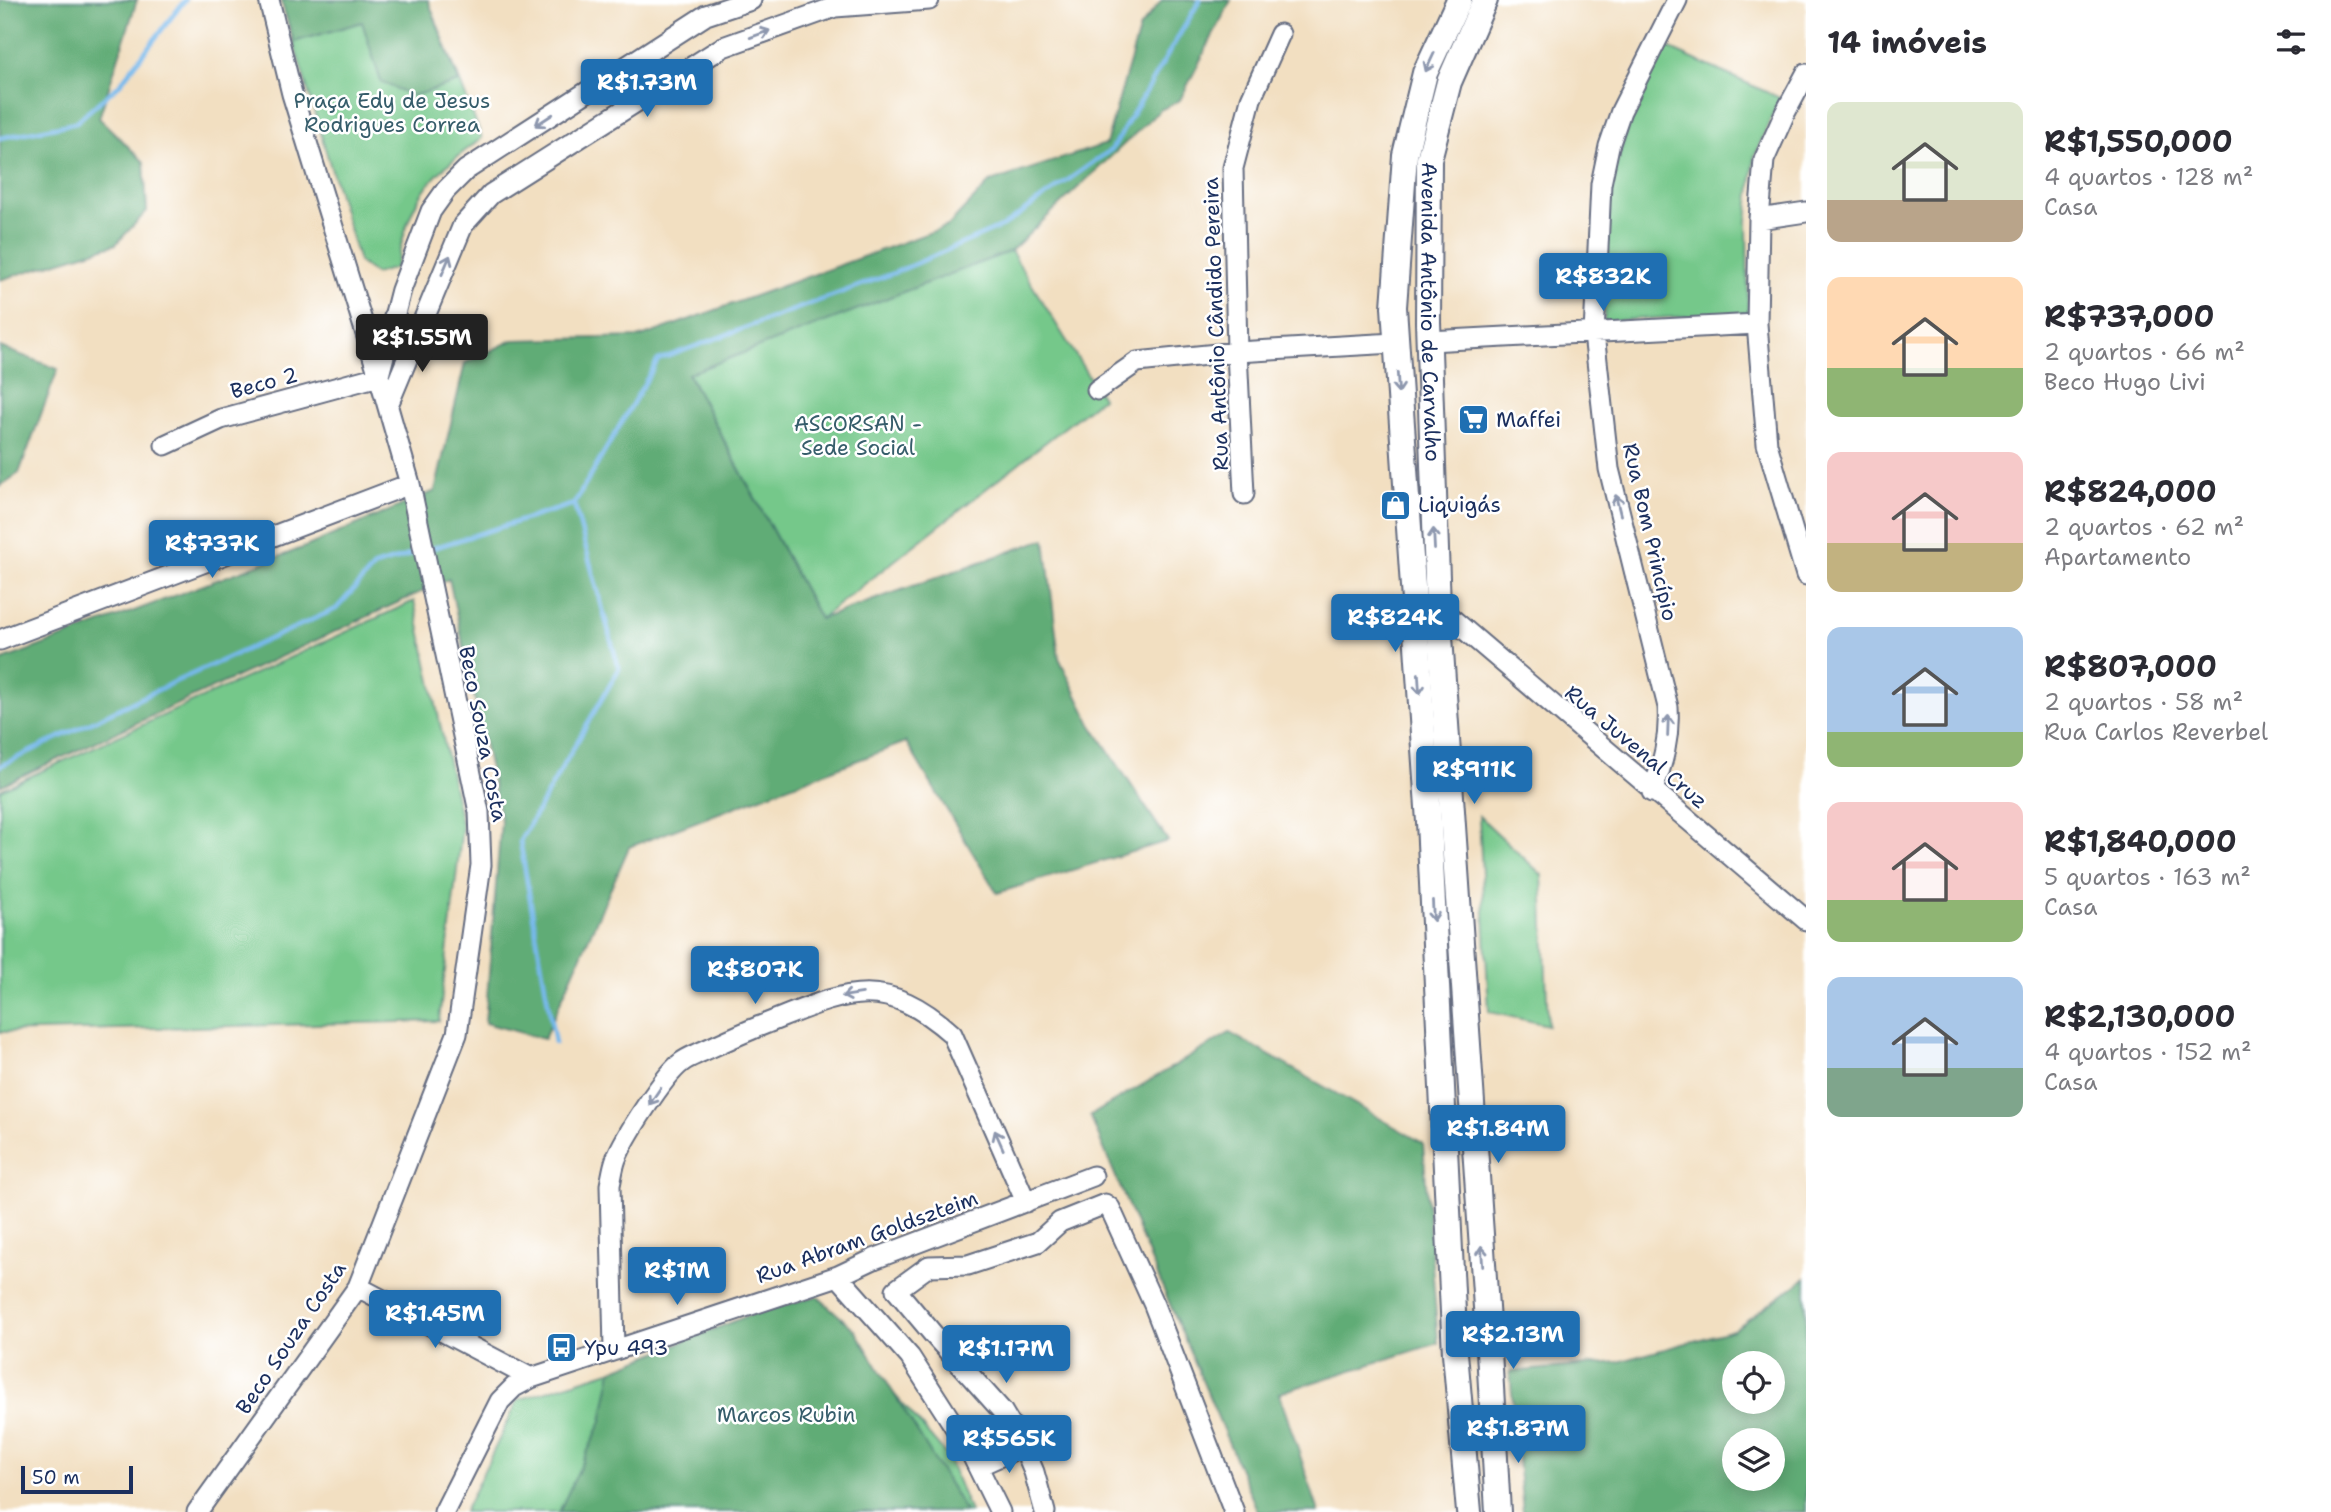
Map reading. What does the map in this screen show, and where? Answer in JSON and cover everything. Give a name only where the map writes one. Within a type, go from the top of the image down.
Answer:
[{"type":"main road","name":"Avenida Antônio de Carvalho","points":[[1459,0],[1425,72],[1405,155],[1394,309],[1429,822],[1453,1326],[1469,1512]]},
{"type":"main road","name":"Avenida Antônio de Carvalho","points":[[1485,0],[1449,82],[1429,159],[1429,380],[1438,607],[1498,1512]]},
{"type":"main road","points":[[1394,309],[1408,336],[1429,341]]},
{"type":"main road","points":[[1395,343],[1419,351],[1429,380]]},
{"type":"main road","points":[[1453,1326],[1487,1324]]},
{"type":"main road","points":[[1455,1353],[1489,1351]]},
{"type":"street","name":"Beco Souza Costa","points":[[197,1512],[358,1287],[457,1034],[481,865],[479,812],[410,484],[292,94],[269,0]]},
{"type":"street","points":[[379,376],[401,290],[431,211],[446,190],[466,170],[706,15],[751,0]]},
{"type":"street","points":[[388,405],[463,225],[491,194],[723,47],[834,4],[929,0]]},
{"type":"street","name":"Rua Bom Princípio","points":[[1652,792],[1663,761],[1669,730],[1668,707],[1609,469],[1594,334],[1601,184],[1609,146],[1621,111],[1677,0]]},
{"type":"street","name":"Rua Antônio Cândido Pereira","points":[[1244,494],[1237,352],[1233,168],[1251,99],[1280,34]]},
{"type":"street","points":[[1806,74],[1764,160],[1759,219],[1758,324],[1767,444],[1806,575]]},
{"type":"street","points":[[1759,219],[1806,212]]},
{"type":"street","points":[[1429,341],[1758,324]]},
{"type":"street","points":[[1097,390],[1136,362],[1237,352],[1395,343]]},
{"type":"street","name":"Beco 2","points":[[165,445],[221,419],[379,376]]},
{"type":"street","points":[[0,640],[410,484]]},
{"type":"street","name":"Rua Juvenal Cruz","points":[[1438,607],[1652,792],[1806,920]]},
{"type":"street","points":[[614,1349],[610,1185],[615,1160],[626,1138],[682,1061],[820,1002],[856,993],[881,994],[908,1002],[931,1015],[952,1034],[1026,1202]]},
{"type":"street","name":"Rua Abram Goldszteim","points":[[444,1512],[500,1401],[514,1387],[531,1378],[838,1276],[874,1259],[1093,1176]]},
{"type":"street","points":[[1045,1512],[1034,1472],[1013,1427],[896,1290],[929,1266],[968,1265],[1027,1246],[1041,1240],[1060,1222],[1102,1205],[1108,1205],[1154,1305],[1234,1512]]},
{"type":"street","points":[[838,1276],[910,1357],[969,1448],[1000,1512]]},
{"type":"street","points":[[358,1287],[531,1378]]},
{"type":"street","points":[[969,1448],[1013,1427]]},
{"type":"street","points":[[978,1466],[1023,1446]]},
{"type":"green space","points":[[0,0],[137,0],[99,118],[144,162],[147,211],[116,244],[0,280]]},
{"type":"green space","name":"Praça Edy de Jesus Rodrigues Correa","points":[[281,0],[428,0],[482,138],[441,171],[421,195],[408,221],[395,268],[375,274],[359,262]]},
{"type":"green space","points":[[281,0],[428,0],[459,82],[413,96],[381,82],[362,22],[294,42]]},
{"type":"green space","points":[[1162,0],[1231,0],[1180,100],[1160,110],[1011,251],[688,374],[820,619],[1045,539],[1059,658],[1091,724],[1168,841],[997,893],[906,742],[629,847],[544,1039],[485,1023],[501,821],[449,579],[0,786],[0,661],[305,547],[435,491],[465,363],[513,340],[641,337],[948,226],[990,182],[1106,144],[1140,27]]},
{"type":"green space","points":[[1664,46],[1780,98],[1754,158],[1747,221],[1748,313],[1604,321],[1610,187],[1635,101]]},
{"type":"green space","name":"ASCORSAN - Sede Social","points":[[1011,251],[1102,398],[820,619],[688,373]]},
{"type":"green space","points":[[0,347],[58,369],[19,473],[0,486]]},
{"type":"green space","points":[[414,601],[462,827],[439,1021],[0,1032],[0,790]]},
{"type":"green space","points":[[1479,816],[1542,875],[1548,1025],[1489,1012]]},
{"type":"green space","points":[[1230,1033],[1423,1143],[1438,1343],[1279,1393],[1319,1512],[1258,1512],[1090,1116]]},
{"type":"green space","points":[[1806,1278],[1806,1512],[1523,1512],[1510,1372],[1618,1362],[1733,1330]]},
{"type":"green space","name":"Marcos Rubin","points":[[817,1296],[855,1330],[966,1512],[559,1512],[602,1421],[612,1370],[747,1316]]},
{"type":"green space","name":"Marcos Rubin","points":[[818,1305],[948,1457],[970,1512],[464,1512],[518,1400]]},
{"type":"waterway","points":[[0,138],[75,123],[119,85],[185,0]]},
{"type":"waterway","points":[[430,549],[574,504],[658,360],[894,273],[1003,226],[1112,149],[1200,0]]},
{"type":"waterway","points":[[555,1043],[520,841],[619,669],[574,504]]},
{"type":"waterway","points":[[0,766],[170,684],[336,609],[375,566],[419,552]]},
{"type":"place","name":"Maffei","points":[[1473,420]]},
{"type":"place","name":"Liquigás","points":[[1395,505]]},
{"type":"place","name":"Ypu 493","points":[[561,1348]]}]
